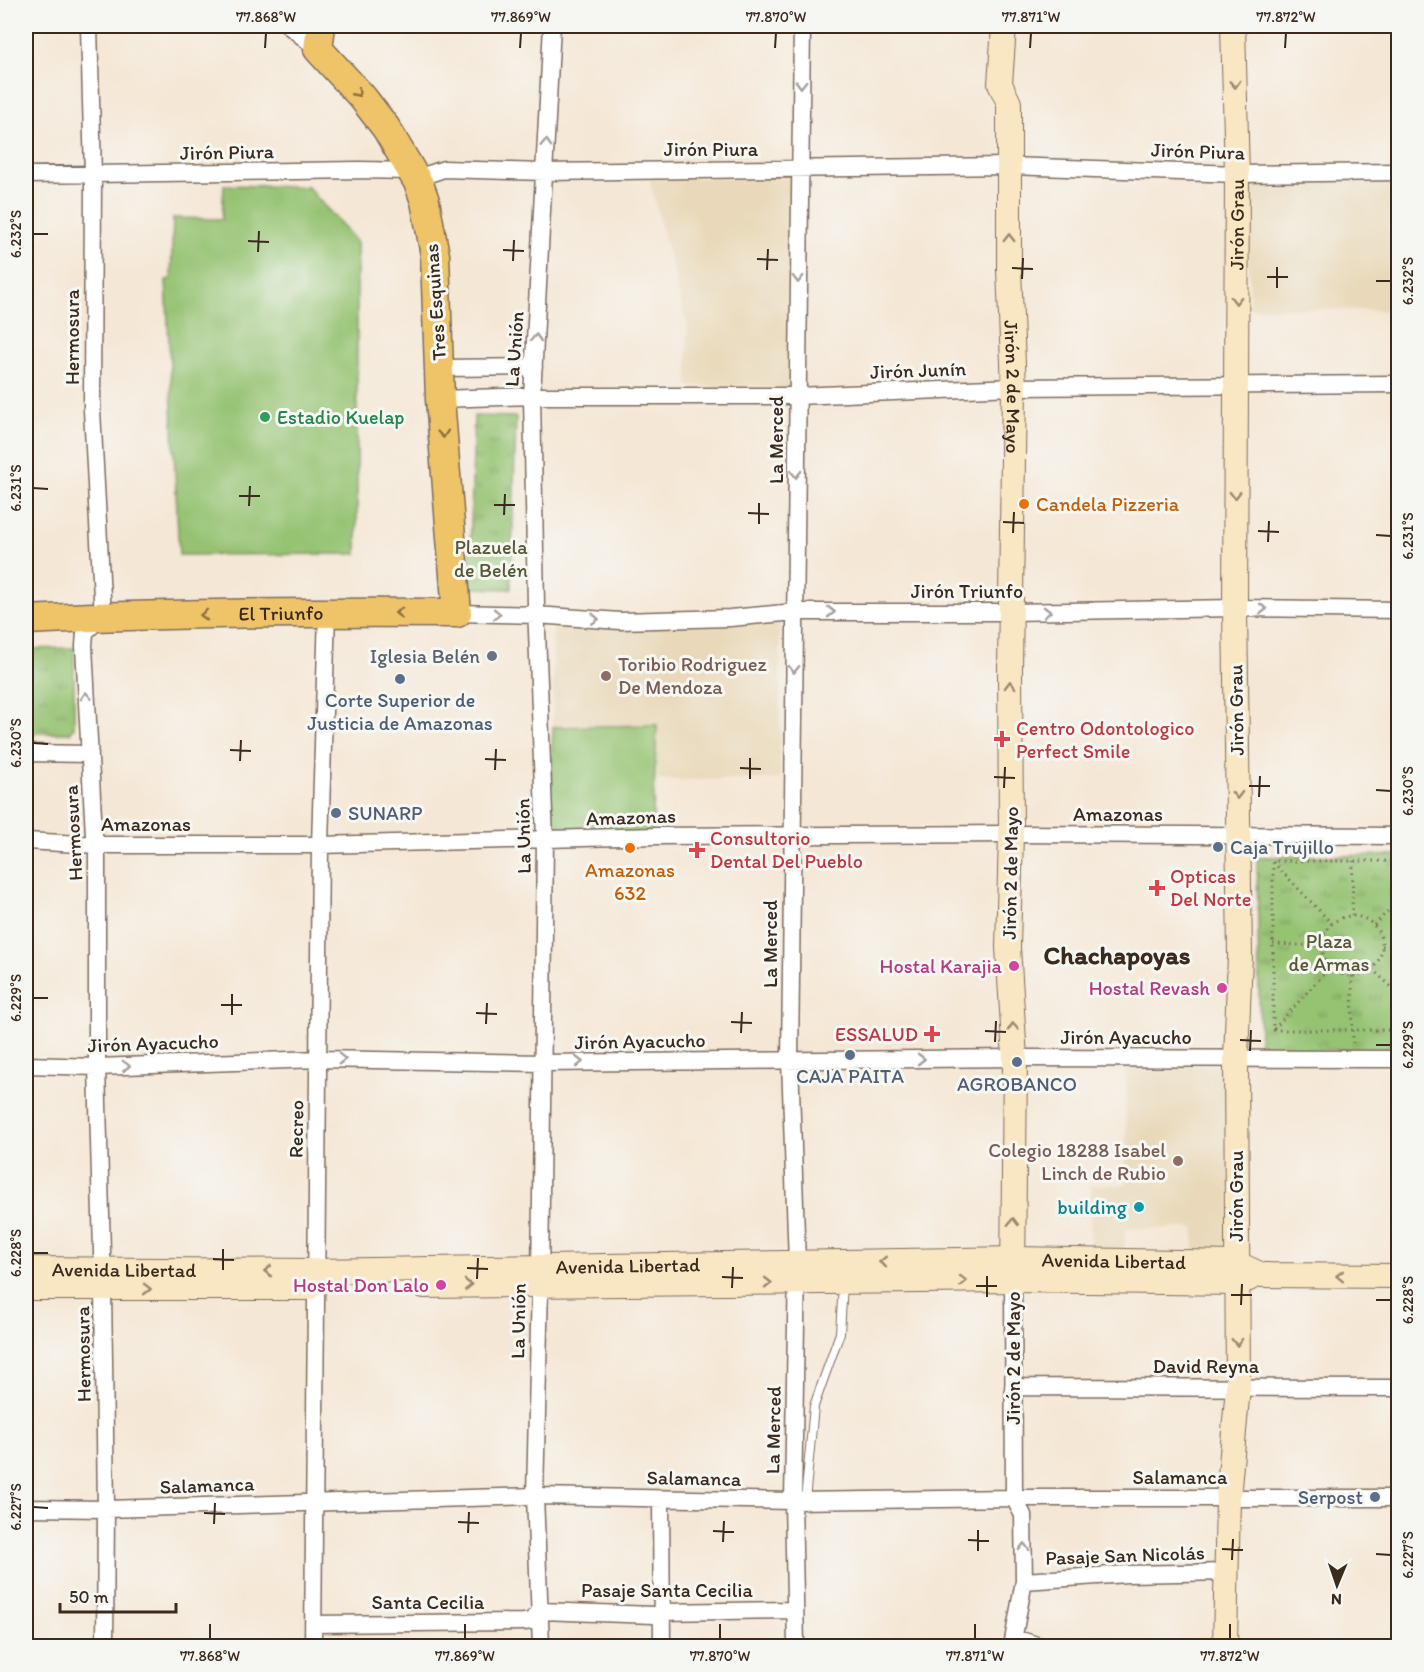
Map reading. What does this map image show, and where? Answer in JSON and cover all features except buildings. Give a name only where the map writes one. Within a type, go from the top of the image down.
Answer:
[{"type":"highway","name":"Tres Esquinas","points":[[320,37],[386,128],[419,184],[425,201],[435,255],[440,399],[458,613]]},
{"type":"highway","name":"El Triunfo","points":[[26,620],[103,616],[327,612],[458,613]]},
{"type":"main road","name":"Jirón 2 de Mayo","points":[[1004,26],[1000,84],[1009,103],[1009,270],[1014,387],[1008,947],[1015,1059],[1013,1269]]},
{"type":"main road","name":"Jirón Grau","points":[[1225,1647],[1228,1498],[1238,1387],[1236,1058],[1240,956],[1235,608],[1237,174],[1233,26]]},
{"type":"main road","name":"Avenida Libertad","points":[[26,1269],[103,1280]]},
{"type":"main road","name":"Avenida Libertad","points":[[797,1273],[844,1282],[1013,1269]]},
{"type":"main road","name":"Avenida Libertad","points":[[26,1288],[103,1280],[1013,1269],[1398,1276]]},
{"type":"street","name":"Hermosura","points":[[89,26],[93,175],[92,410],[103,616],[85,632],[84,646],[94,835],[97,845],[97,1067],[106,1509],[105,1647]]},
{"type":"street","points":[[289,26],[320,37]]},
{"type":"street","name":"La Unión","points":[[541,1647],[535,1496],[545,840],[536,615],[532,396],[552,26]]},
{"type":"street","name":"La Merced","points":[[796,1647],[799,1501],[797,1273],[790,1060],[802,26]]},
{"type":"street","name":"Jirón Piura","points":[[26,176],[359,170],[410,171],[426,175],[444,169],[545,172],[1010,166],[1237,174],[1398,172]]},
{"type":"street","points":[[440,368],[534,367]]},
{"type":"street","name":"Jirón Junín","points":[[440,399],[532,396],[797,396],[1014,387],[1398,384]]},
{"type":"street","name":"Jirón Triunfo","points":[[536,615],[620,621],[730,618],[795,612],[1011,612],[1235,608],[1398,610]]},
{"type":"street","name":"Recreo","points":[[313,1647],[320,845],[327,612]]},
{"type":"street","name":"El Triunfo","points":[[458,613],[536,615]]},
{"type":"street","points":[[26,753],[90,754]]},
{"type":"street","name":"Amazonas","points":[[26,841],[97,845],[320,845],[657,836],[1011,834],[1398,836]]},
{"type":"street","name":"Jirón Ayacucho","points":[[26,1065],[97,1067],[318,1059],[543,1063],[790,1060],[1398,1059]]},
{"type":"street","name":"Jirón 2 de Mayo","points":[[1013,1269],[1014,1498],[1023,1515],[1024,1581],[1013,1642]]},
{"type":"street","name":"David Reyna","points":[[1013,1387],[1398,1388]]},
{"type":"street","name":"Salamanca","points":[[26,1508],[106,1509],[535,1496],[799,1501],[1014,1498],[1398,1498]]},
{"type":"street","points":[[661,1499],[662,1647]]},
{"type":"street","name":"Pasaje San Nicolás","points":[[1024,1581],[1127,1574],[1228,1572]]},
{"type":"street","name":"Pasaje Santa Cecilia","points":[[540,1611],[654,1615],[662,1612],[795,1610]]},
{"type":"street","name":"Santa Cecilia","points":[[313,1624],[524,1622],[531,1621],[540,1611]]},
{"type":"street","points":[[1013,1642],[1040,1647]]},
{"type":"lane","points":[[799,1501],[814,1406],[840,1333],[844,1282]]},
{"type":"path","points":[[1273,861],[1398,861]]},
{"type":"path","points":[[1273,861],[1332,924]]},
{"type":"path","points":[[1273,861],[1273,1030]]},
{"type":"path","points":[[1352,916],[1353,861]]},
{"type":"path","points":[[1374,925],[1398,901]]},
{"type":"path","points":[[1352,916],[1363,918],[1374,925],[1382,946],[1379,961],[1372,969],[1352,976],[1343,975],[1330,967],[1323,955],[1322,946],[1323,937],[1332,924],[1343,917],[1352,916]]},
{"type":"path","points":[[1273,944],[1322,946]]},
{"type":"path","points":[[1382,946],[1398,946]]},
{"type":"path","points":[[1273,1030],[1330,967]]},
{"type":"path","points":[[1372,969],[1398,993]]},
{"type":"path","points":[[1352,976],[1353,1059]]},
{"type":"path","points":[[1273,1030],[1398,1030]]},
{"type":"shaded area","points":[[1268,175],[1273,183],[1273,191],[1284,191],[1283,183],[1290,178],[1398,179],[1398,311],[1250,308],[1246,182]]},
{"type":"shaded area","points":[[649,178],[793,178],[794,388],[688,386],[687,325]]},
{"type":"shaded area","points":[[780,623],[780,779],[657,780],[657,725],[553,727],[553,626]]},
{"type":"shaded area","name":"Colegio 18288 Isabel Linch de Rubio","points":[[1126,1064],[1230,1065],[1230,1255],[1194,1255],[1194,1228],[1125,1229],[1124,1257],[1090,1256],[1091,1185],[1126,1185]]},
{"type":"green space","name":"Estadio Kuelap","points":[[224,185],[308,187],[357,243],[357,554],[179,555],[166,280],[171,279],[173,218],[222,219]]},
{"type":"green space","name":"Plazuela de Belén","points":[[474,416],[516,417],[511,589],[469,588]]},
{"type":"green space","points":[[74,648],[74,727],[70,733],[26,733],[26,649]]},
{"type":"green space","points":[[657,725],[652,834],[548,833],[553,727]]},
{"type":"green space","name":"Plaza de Armas","points":[[1398,855],[1398,1049],[1260,1051],[1257,857]]},
{"type":"place","name":"Estadio Kuelap","points":[[265,417]]},
{"type":"place","name":"Candela Pizzeria","points":[[1024,504]]},
{"type":"place","name":"Iglesia Belén","points":[[492,656]]},
{"type":"place","name":"Toribio Rodriguez De Mendoza","points":[[606,676]]},
{"type":"place","name":"Corte Superior de Justicia de Amazonas","points":[[400,679]]},
{"type":"place","name":"Centro Odontologico Perfect Smile","points":[[1002,739]]},
{"type":"place","name":"SUNARP","points":[[336,813]]},
{"type":"place","name":"Caja Trujillo","points":[[1218,847]]},
{"type":"place","name":"Amazonas 632","points":[[630,848]]},
{"type":"place","name":"Consultorio Dental Del Pueblo","points":[[697,850]]},
{"type":"place","name":"Opticas Del Norte","points":[[1157,888]]},
{"type":"place","name":"Hostal Karajia","points":[[1014,966]]},
{"type":"place","name":"Hostal Revash","points":[[1222,988]]},
{"type":"place","name":"ESSALUD","points":[[932,1034]]},
{"type":"place","name":"CAJA PAITA","points":[[850,1055]]},
{"type":"place","name":"AGROBANCO","points":[[1017,1062]]},
{"type":"place","name":"Colegio 18288 Isabel Linch de Rubio","points":[[1178,1161]]},
{"type":"place","name":"building","points":[[1139,1207]]},
{"type":"place","name":"Hostal Don Lalo","points":[[441,1285]]},
{"type":"place","name":"Serpost","points":[[1375,1497]]},
{"type":"district","name":"Chachapoyas","points":[[1117,955]]}]
